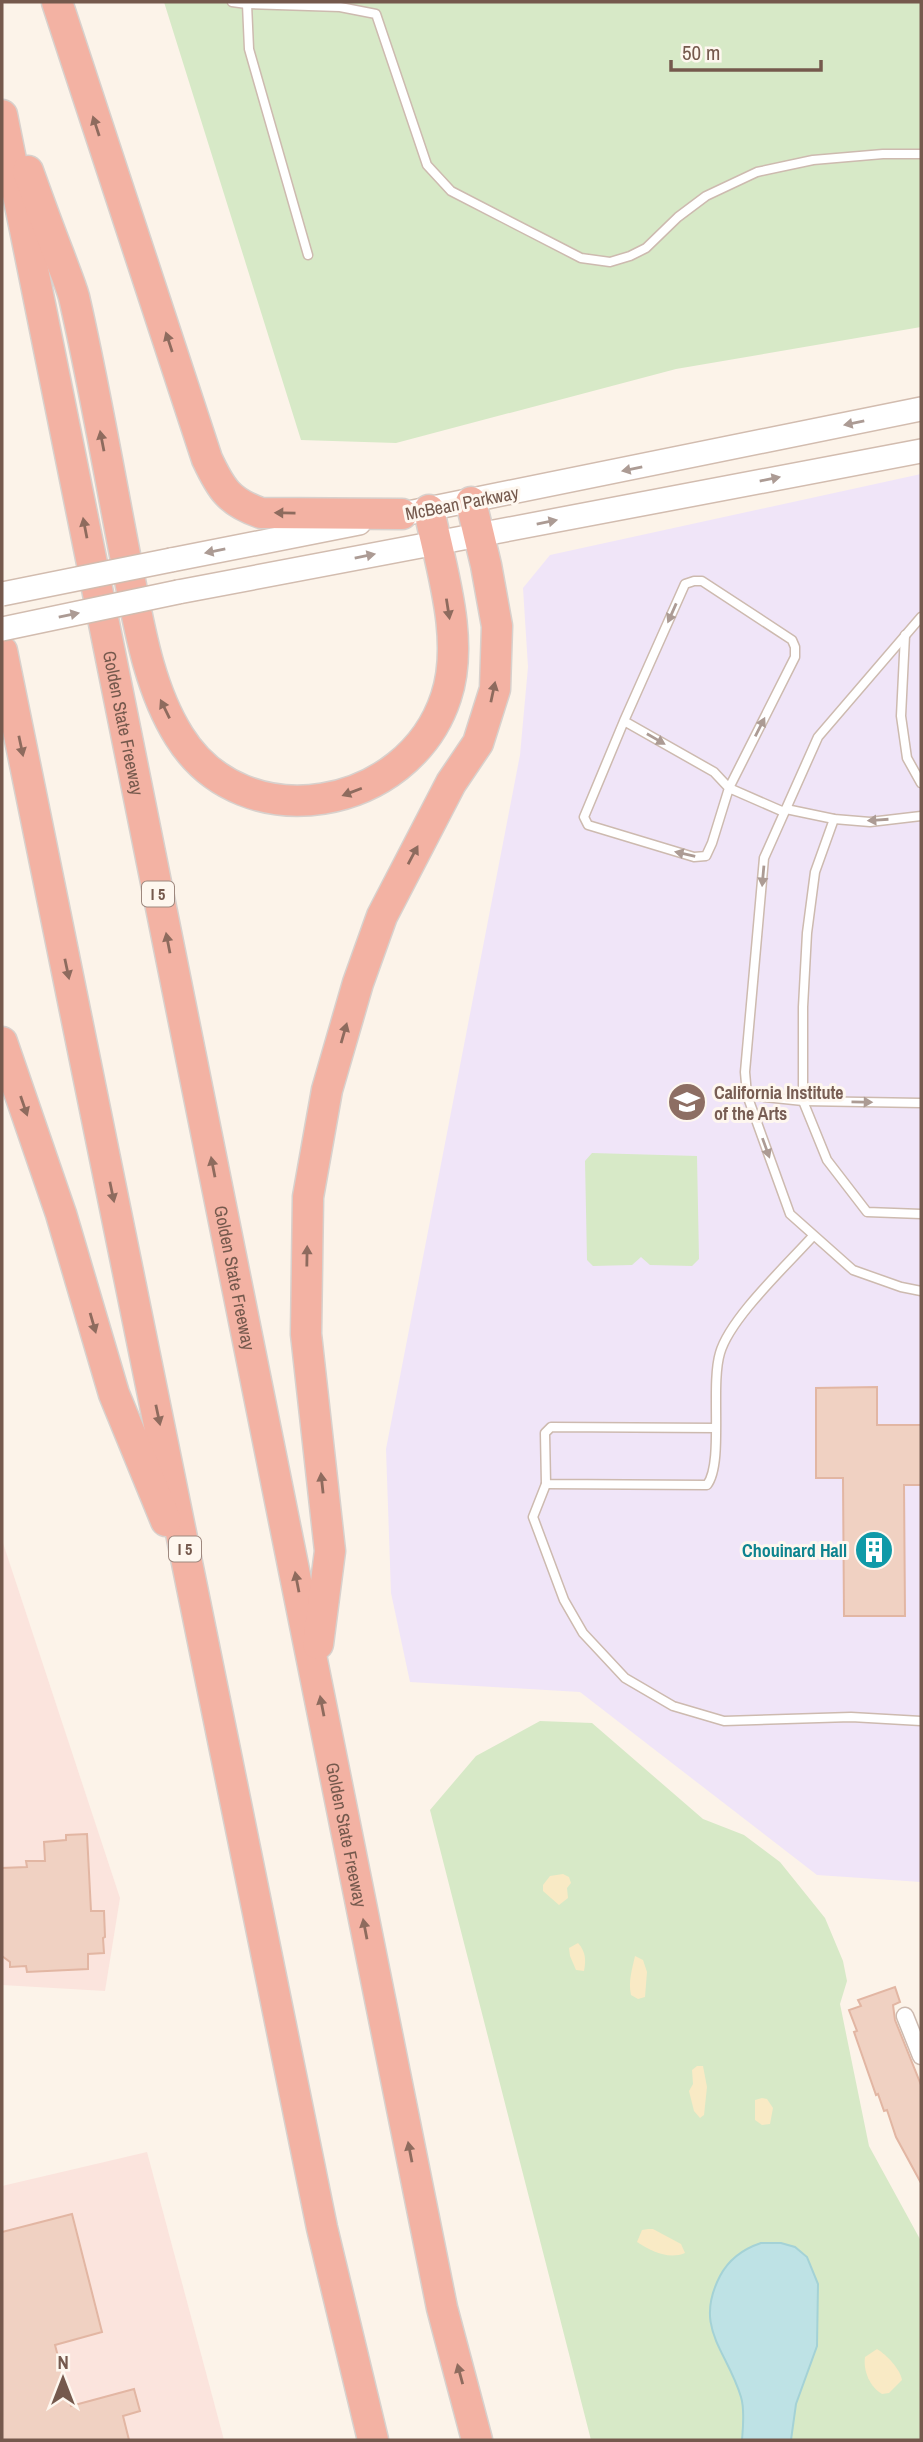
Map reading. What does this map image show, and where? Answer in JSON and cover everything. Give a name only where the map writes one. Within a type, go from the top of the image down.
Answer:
[{"type":"highway","points":[[2,99],[73,294],[141,632],[160,700],[179,737],[203,766],[233,786],[271,800],[310,802],[348,794],[382,779],[413,752],[434,725],[446,698],[453,670],[453,639],[436,542],[416,512],[261,513],[241,506],[218,482],[207,459],[57,2]]},
{"type":"highway","name":"Golden State Freeway","points":[[2,115],[442,2308],[477,2440]]},
{"type":"highway","points":[[315,1673],[330,1550],[306,1334],[308,1197],[327,1090],[358,983],[382,916],[451,783],[478,743],[495,689],[497,626],[480,534],[471,502]]},
{"type":"highway","name":"I 5","points":[[2,654],[321,2228],[373,2440]]},
{"type":"highway","points":[[2,1042],[61,1214],[114,1394],[192,1585]]},
{"type":"main road","name":"McBean Parkway","points":[[2,594],[471,502],[921,409]]},
{"type":"main road","name":"McBean Parkway","points":[[2,629],[436,542],[921,451]]},
{"type":"street","points":[[905,2016],[921,2056]]},
{"type":"lane","points":[[232,2],[340,7],[376,14],[427,165],[451,191],[581,258],[610,262],[631,256],[646,248],[678,217],[706,196],[757,172],[813,160],[883,154],[921,154]]},
{"type":"lane","points":[[247,4],[249,49],[308,255]]},
{"type":"lane","points":[[694,581],[702,582],[792,640],[795,646],[795,657],[729,788],[706,856],[694,857],[589,825],[584,817],[685,584],[694,581]]},
{"type":"lane","points":[[921,617],[818,737],[765,858],[745,1072],[747,1095],[790,1214],[853,1270],[921,1291]]},
{"type":"lane","points":[[905,635],[901,716],[907,758],[921,783]]},
{"type":"lane","points":[[624,721],[714,772],[729,788],[785,810],[870,822],[921,816]]},
{"type":"lane","points":[[834,819],[815,872],[807,933],[806,992],[803,1007],[803,1101],[827,1160],[867,1212],[921,1214]]},
{"type":"lane","points":[[747,1095],[803,1101],[921,1103]]},
{"type":"lane","points":[[546,1485],[707,1485],[713,1478],[715,1378],[720,1351],[735,1323],[813,1236]]},
{"type":"lane","points":[[716,1428],[551,1427],[545,1433],[546,1485],[533,1517],[564,1601],[583,1633],[625,1678],[673,1706],[724,1721],[851,1717],[921,1721]]},
{"type":"shaded area","name":"California Institute of the Arts","points":[[921,474],[921,1882],[817,1875],[580,1692],[410,1682],[391,1593],[386,1449],[520,755],[528,667],[523,588],[550,555]]},
{"type":"shaded area","points":[[2,1540],[120,1898],[105,1991],[2,1985]]},
{"type":"shaded area","points":[[147,2152],[224,2440],[2,2440],[2,2186]]},
{"type":"green space","points":[[164,2],[921,2],[921,327],[676,369],[396,443],[301,440]]},
{"type":"green space","points":[[592,1153],[697,1156],[699,1259],[692,1266],[650,1265],[641,1257],[632,1265],[593,1266],[587,1260],[585,1161]]},
{"type":"green space","points":[[540,1721],[592,1723],[703,1819],[744,1835],[780,1862],[825,1918],[843,1961],[847,1981],[840,2004],[869,2146],[921,2241],[921,2440],[591,2440],[430,1810],[476,1756]]},
{"type":"sand","points":[[563,1874],[569,1877],[571,1883],[567,1888],[568,1898],[559,1905],[543,1891],[543,1885],[550,1876]]},
{"type":"sand","points":[[578,1943],[585,1956],[584,1971],[576,1970],[570,1956],[569,1948]]},
{"type":"sand","points":[[635,1956],[643,1960],[647,1972],[645,1997],[638,1999],[631,1995],[630,1990]]},
{"type":"sand","points":[[703,2066],[707,2087],[704,2115],[700,2118],[694,2111],[689,2091],[693,2084],[692,2070]]},
{"type":"sand","points":[[767,2099],[773,2108],[770,2124],[762,2125],[755,2120],[755,2100]]},
{"type":"sand","points":[[653,2229],[681,2244],[685,2253],[666,2255],[637,2242],[642,2230]]},
{"type":"sand","points":[[877,2349],[899,2371],[902,2380],[889,2393],[882,2394],[878,2391],[866,2373],[865,2357]]},
{"type":"water","points":[[761,2243],[781,2243],[795,2247],[807,2257],[818,2284],[817,2346],[796,2404],[791,2440],[742,2440],[741,2397],[711,2325],[710,2310],[720,2276],[737,2255]]},
{"type":"building","name":"Chouinard Hall","points":[[877,1387],[877,1425],[921,1425],[921,1485],[904,1485],[905,1616],[844,1616],[843,1478],[816,1478],[816,1388]]},
{"type":"building","points":[[87,1834],[91,1911],[104,1911],[104,1953],[88,1954],[88,1969],[27,1972],[26,1966],[10,1967],[10,1962],[2,1956],[2,1868],[27,1867],[26,1861],[45,1861],[44,1842],[66,1840],[66,1835]]},
{"type":"building","points":[[895,1987],[900,2002],[893,2005],[895,2020],[921,2085],[921,2183],[896,2137],[887,2110],[884,2111],[878,2094],[876,2095],[849,2010],[861,2006],[858,2000]]},
{"type":"building","points":[[72,2214],[102,2332],[55,2345],[71,2406],[134,2389],[140,2411],[123,2416],[129,2440],[2,2440],[2,2232]]},
{"type":"place","name":"California Institute of the Arts","points":[[687,1102]]},
{"type":"place","name":"Chouinard Hall","points":[[874,1550]]}]
